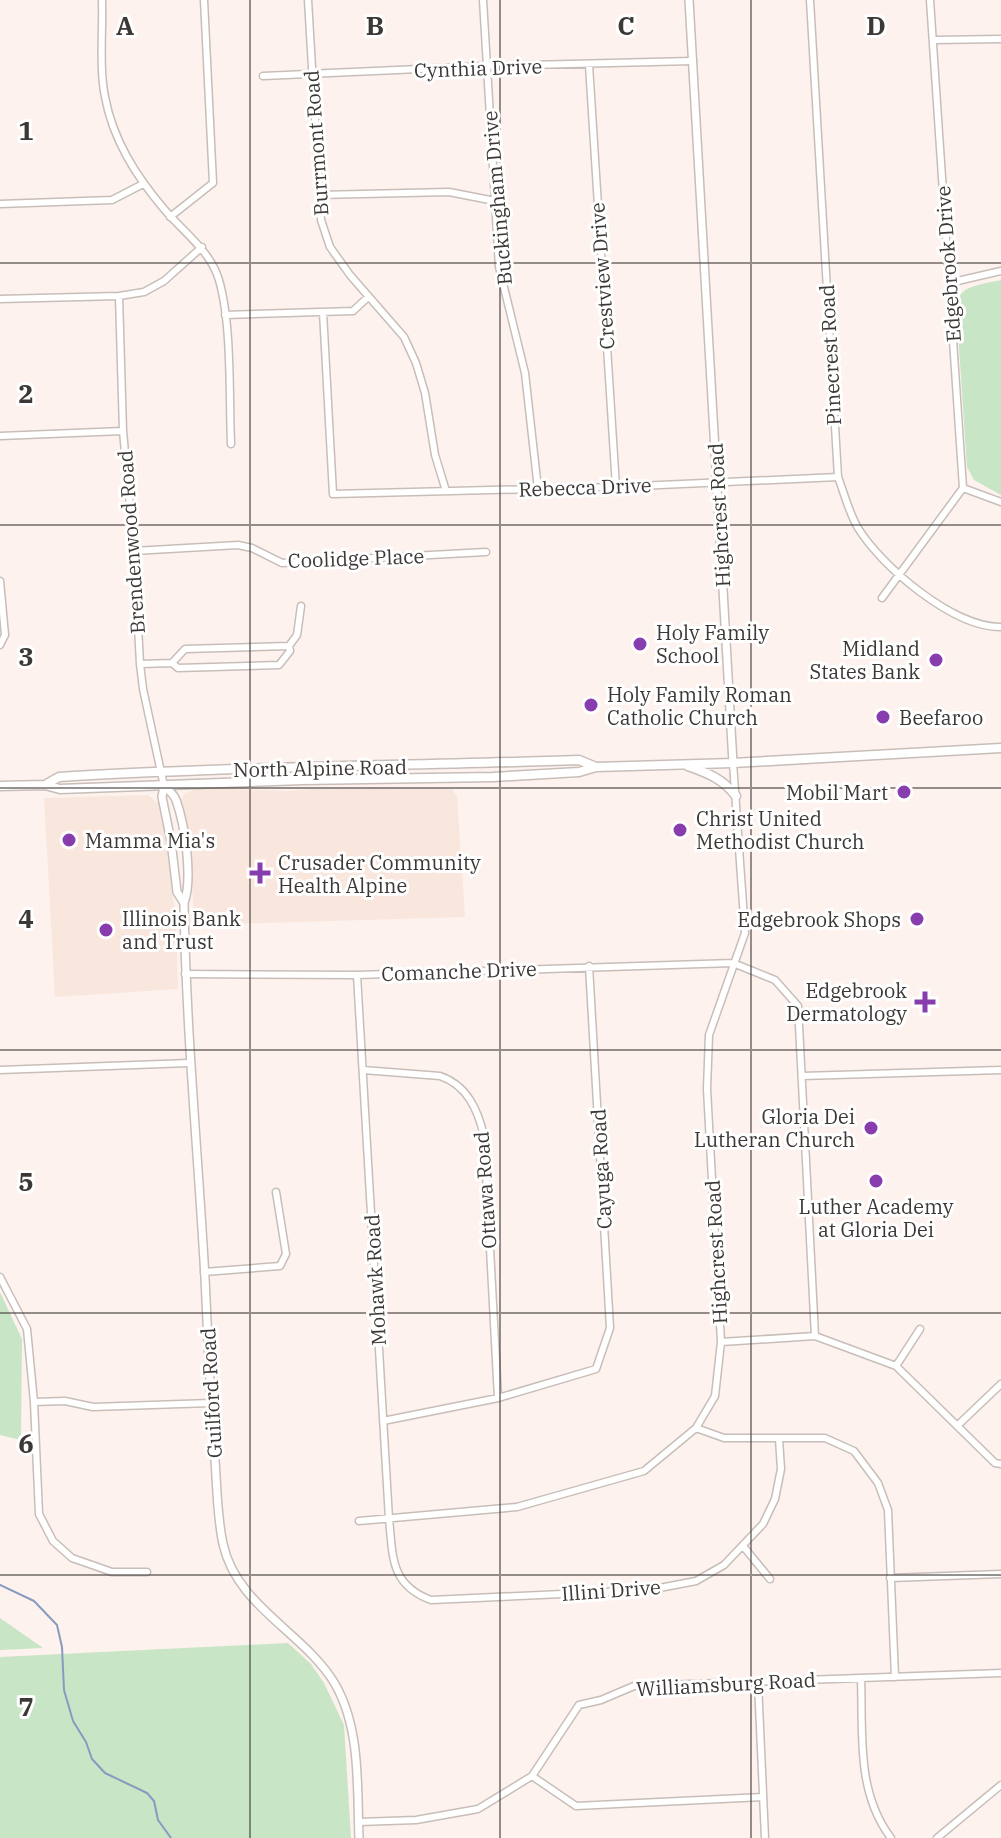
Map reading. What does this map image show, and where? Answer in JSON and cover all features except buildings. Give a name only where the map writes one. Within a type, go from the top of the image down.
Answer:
[{"type":"main road","name":"North Alpine Road","points":[[0,786],[45,785],[60,789],[493,777],[579,772],[596,767],[733,763],[1001,748]]},
{"type":"main road","name":"North Alpine Road","points":[[45,785],[59,777],[160,772],[579,760],[596,767]]},
{"type":"main road","points":[[684,764],[712,774],[727,784],[736,796]]},
{"type":"street","points":[[102,0],[104,95],[117,139],[143,184],[170,217],[202,247],[219,278],[225,315],[231,444]]},
{"type":"street","points":[[170,217],[213,183],[204,0]]},
{"type":"street","name":"Burrmont Road","points":[[308,0],[321,220],[330,247],[368,297],[404,337],[416,363],[425,393],[435,455],[446,491]]},
{"type":"street","name":"Buckingham Drive","points":[[483,0],[499,267],[525,373],[538,489]]},
{"type":"street","name":"Highcrest Road","points":[[359,1521],[517,1507],[644,1471],[696,1428],[715,1396],[721,1342],[707,1089],[709,1035],[745,933],[689,0]]},
{"type":"street","name":"Pinecrest Road","points":[[810,0],[838,477],[858,528],[899,576],[940,606],[989,628],[1001,627]]},
{"type":"street","name":"Edgebrook Drive","points":[[930,0],[963,488]]},
{"type":"street","points":[[934,40],[1001,39]]},
{"type":"street","name":"Cynthia Drive","points":[[263,76],[693,61]]},
{"type":"street","name":"Crestview Drive","points":[[589,65],[616,487]]},
{"type":"street","points":[[0,204],[112,200],[143,184]]},
{"type":"street","points":[[319,195],[449,192],[495,201]]},
{"type":"street","points":[[0,299],[119,296],[144,292],[164,281],[202,247]]},
{"type":"street","points":[[949,283],[1001,271]]},
{"type":"street","name":"Brendenwood Road","points":[[119,296],[123,431],[140,664],[164,786]]},
{"type":"street","points":[[225,315],[353,311],[368,297]]},
{"type":"street","name":"Rebecca Drive","points":[[323,312],[333,494],[616,487],[838,477]]},
{"type":"street","points":[[0,436],[123,431]]},
{"type":"street","points":[[882,598],[963,488],[1001,502]]},
{"type":"street","name":"Coolidge Place","points":[[134,551],[238,545],[252,548],[282,563],[486,552]]},
{"type":"street","points":[[0,581],[5,635],[0,645]]},
{"type":"street","points":[[140,664],[172,663],[178,668],[279,665],[297,635],[301,606]]},
{"type":"street","points":[[172,663],[185,649],[289,646]]},
{"type":"street","name":"Guilford Road","points":[[164,786],[162,797],[177,892],[184,903]]},
{"type":"street","name":"Guilford Road","points":[[164,786],[175,796],[189,891],[184,903],[189,1063],[219,1520],[231,1566],[246,1592],[324,1669],[345,1706],[354,1743],[359,1838]]},
{"type":"street","points":[[733,963],[775,980],[798,1006],[815,1336]]},
{"type":"street","name":"Comanche Drive","points":[[185,974],[357,975],[733,963]]},
{"type":"street","name":"Cayuga Road","points":[[498,1398],[596,1369],[610,1328],[589,966]]},
{"type":"street","name":"Mohawk Road","points":[[357,975],[389,1519],[395,1570],[402,1581]]},
{"type":"street","points":[[0,1070],[189,1063]]},
{"type":"street","name":"Ottawa Road","points":[[363,1070],[450,1079],[464,1091],[479,1118],[484,1136],[498,1398]]},
{"type":"street","points":[[802,1076],[1001,1070]]},
{"type":"street","points":[[204,1272],[280,1266],[286,1254],[276,1192]]},
{"type":"street","points":[[0,1277],[27,1329],[39,1514],[53,1541],[72,1558],[112,1572],[147,1572]]},
{"type":"street","points":[[896,1366],[920,1329]]},
{"type":"street","points":[[721,1342],[815,1336],[896,1366],[995,1463],[1001,1464]]},
{"type":"street","points":[[958,1425],[1001,1384]]},
{"type":"street","points":[[383,1421],[498,1398]]},
{"type":"street","points":[[34,1402],[65,1401],[93,1407],[211,1403]]},
{"type":"street","points":[[696,1428],[724,1438],[825,1438],[854,1451],[878,1483],[888,1510],[895,1677]]},
{"type":"street","name":"Illini Drive","points":[[402,1581],[431,1600],[649,1590],[696,1581],[724,1565],[763,1524],[775,1499],[781,1469],[779,1439]]},
{"type":"street","points":[[743,1546],[770,1579]]},
{"type":"street","points":[[890,1578],[1001,1574]]},
{"type":"street","name":"Williamsburg Road","points":[[359,1822],[416,1820],[478,1809],[532,1776],[579,1705],[601,1700],[634,1686],[1001,1673]]},
{"type":"street","points":[[861,1678],[867,1792],[874,1813],[891,1838]]},
{"type":"street","points":[[758,1683],[765,1838]]},
{"type":"street","points":[[532,1776],[576,1806],[763,1797]]},
{"type":"street","points":[[937,1838],[1001,1785]]},
{"type":"shaded area","points":[[200,788],[292,791],[452,789],[457,796],[465,917],[194,925],[191,859],[181,800],[185,793]]},
{"type":"shaded area","points":[[148,795],[160,805],[169,840],[178,989],[55,997],[44,798]]},
{"type":"green space","points":[[1001,280],[1001,495],[974,480],[967,467],[956,303],[962,292]]},
{"type":"green space","points":[[0,1292],[22,1339],[21,1440],[0,1435]]},
{"type":"green space","points":[[0,1618],[43,1648],[0,1650]]},
{"type":"green space","points":[[288,1643],[311,1664],[324,1683],[344,1725],[351,1838],[0,1838],[0,1657]]},
{"type":"waterway","points":[[0,1585],[34,1601],[57,1625],[62,1647],[64,1690],[73,1721],[92,1759],[105,1773],[147,1793],[154,1801],[158,1820],[171,1838]]},
{"type":"place","name":"Holy Family School","points":[[640,644]]},
{"type":"place","name":"Midland States Bank","points":[[936,660]]},
{"type":"place","name":"Holy Family Roman Catholic Church","points":[[591,705]]},
{"type":"place","name":"Beefaroo","points":[[883,717]]},
{"type":"place","name":"Mobil Mart","points":[[904,792]]},
{"type":"place","name":"Christ United Methodist Church","points":[[680,830]]},
{"type":"place","name":"Mamma Mia's","points":[[69,840]]},
{"type":"place","name":"Crusader Community Health Alpine","points":[[260,873]]},
{"type":"place","name":"Edgebrook Shops","points":[[917,919]]},
{"type":"place","name":"Illinois Bank and Trust","points":[[106,930]]},
{"type":"place","name":"Edgebrook Dermatology","points":[[925,1002]]},
{"type":"place","name":"Gloria Dei Lutheran Church","points":[[871,1128]]},
{"type":"place","name":"Luther Academy at Gloria Dei","points":[[876,1181]]}]
